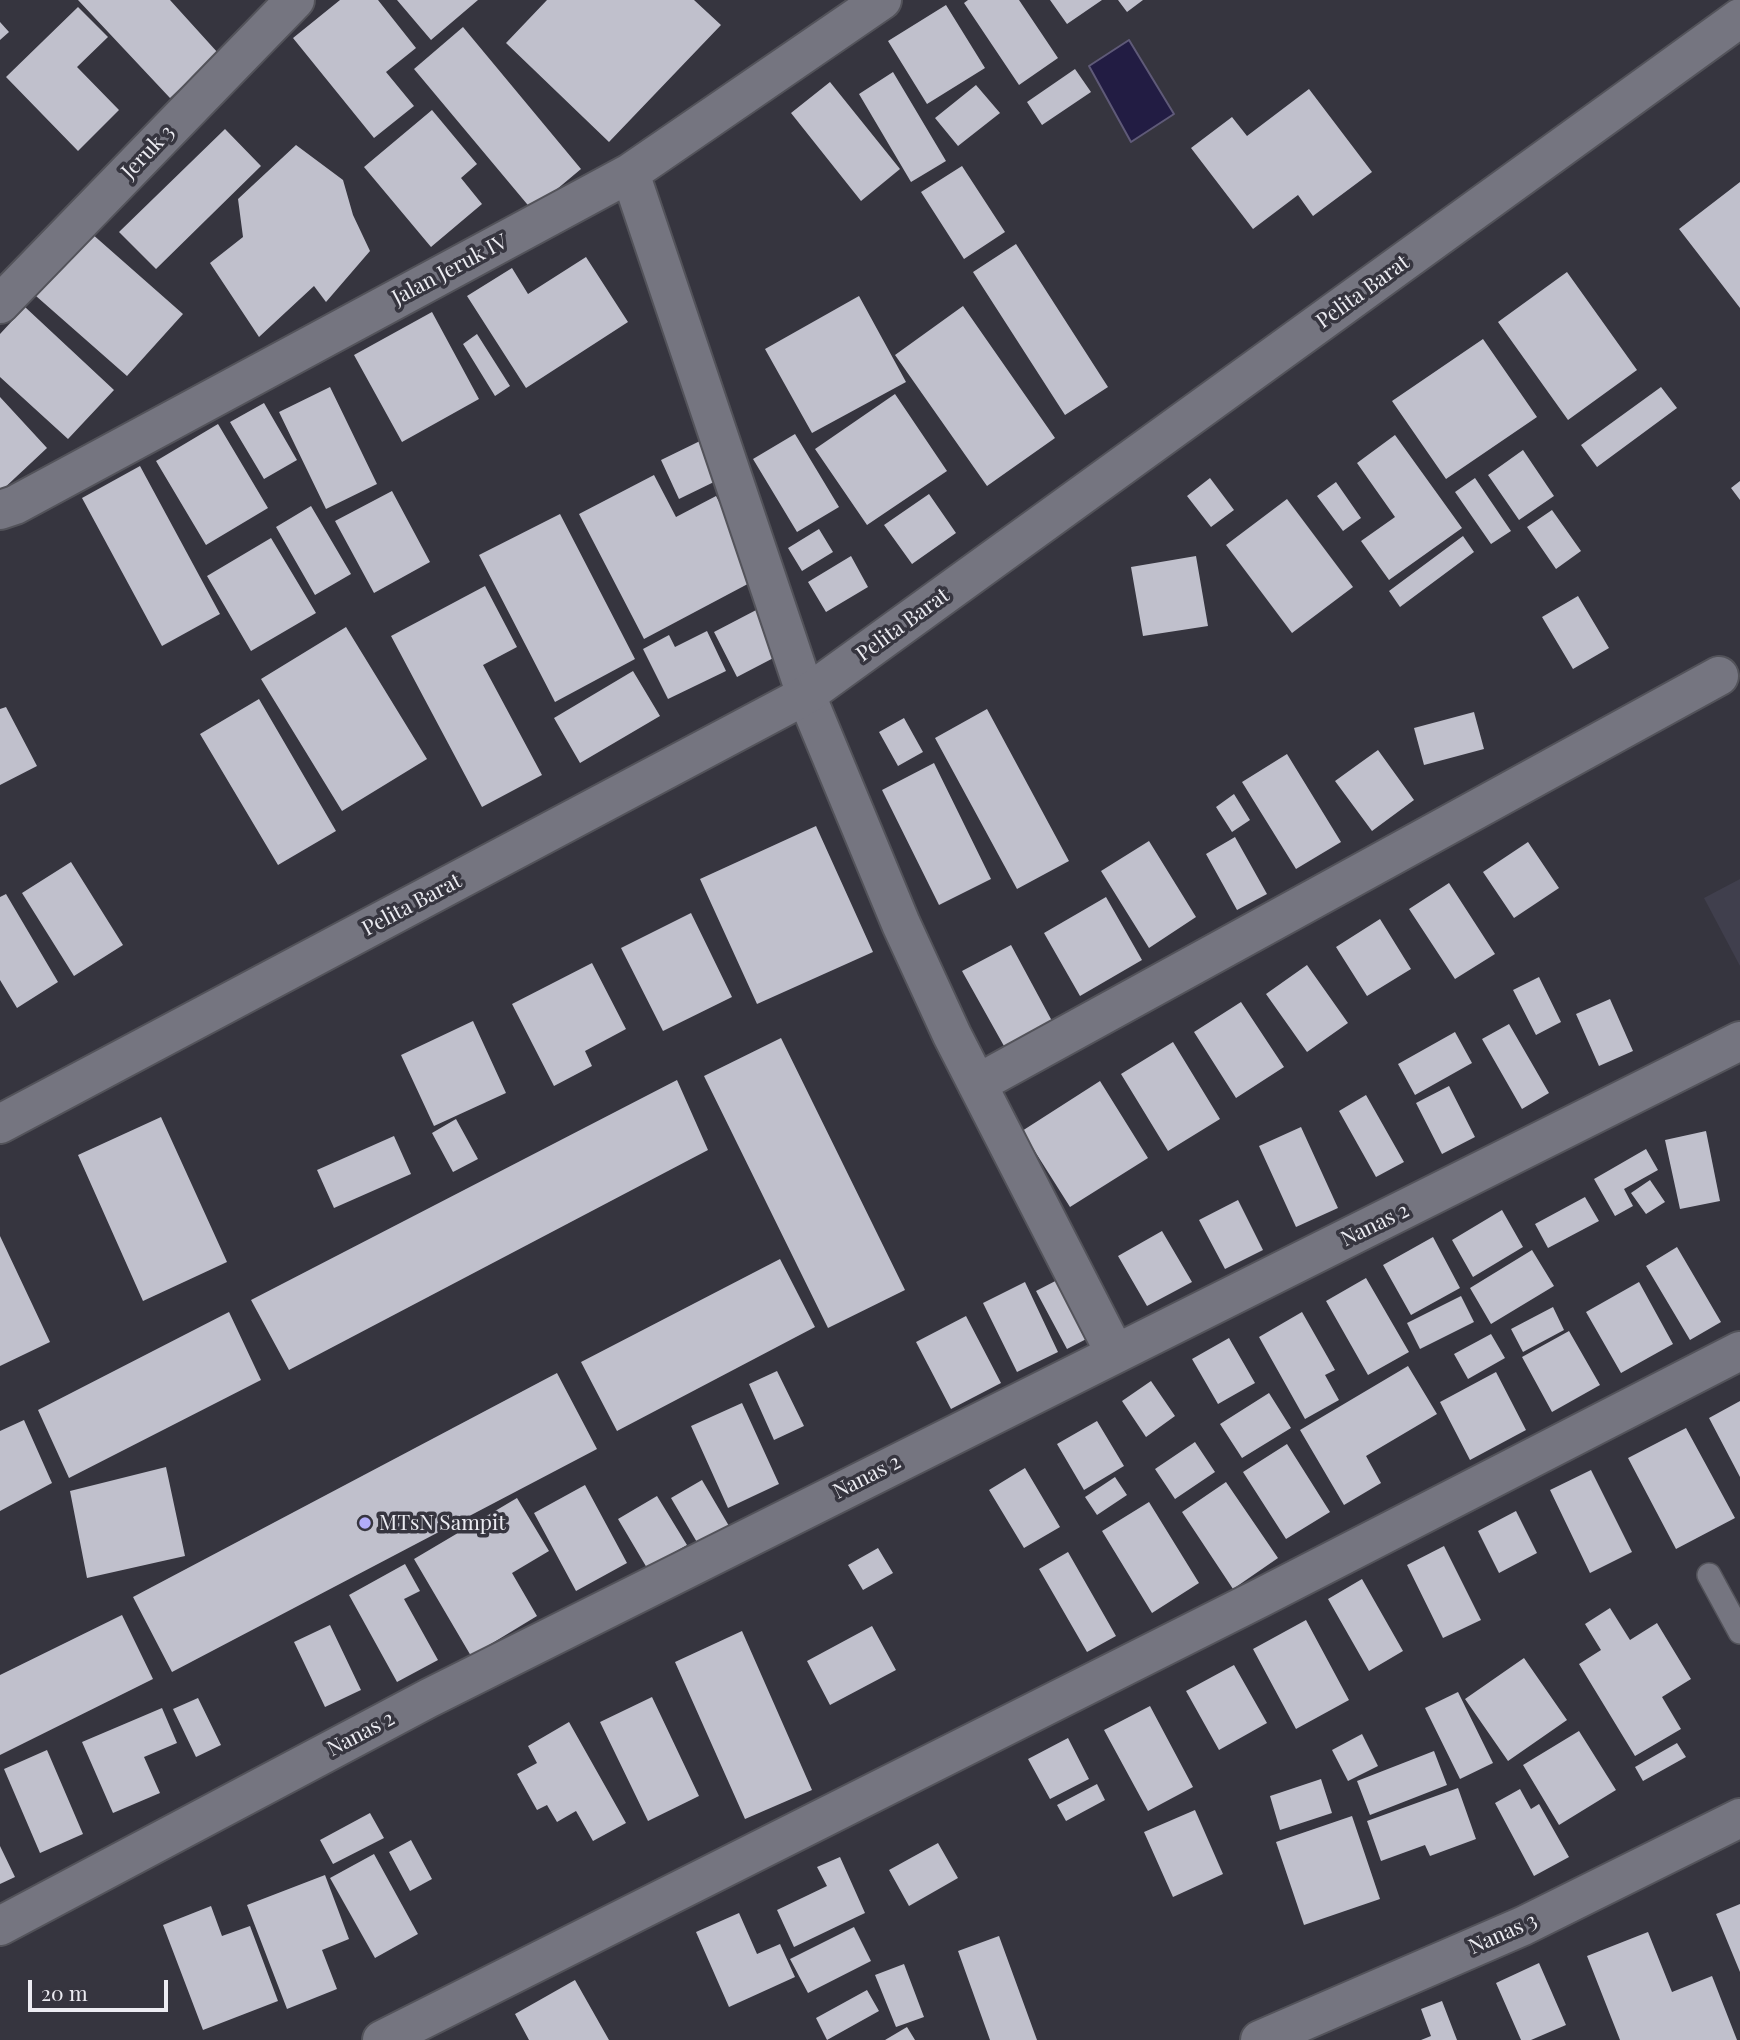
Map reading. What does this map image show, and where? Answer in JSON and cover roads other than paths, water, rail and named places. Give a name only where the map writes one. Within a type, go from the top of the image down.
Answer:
[{"type":"street","name":"Jeruk 3","points":[[0,304],[295,0]]},
{"type":"street","name":"Jalan Jeruk IV","points":[[0,510],[15,505],[630,173],[882,0]]},
{"type":"street","name":"Pelita Barat","points":[[0,1124],[806,695],[1740,19]]},
{"type":"street","points":[[630,173],[806,695],[901,924],[977,1084],[1115,1353]]},
{"type":"street","points":[[977,1084],[1719,676]]},
{"type":"street","name":"Nanas 2","points":[[0,1926],[429,1698],[1740,1041]]},
{"type":"street","points":[[382,2040],[1260,1598],[1740,1351]]},
{"type":"street","name":"Nanas 3","points":[[1260,2040],[1522,1926],[1740,1818]]},
{"type":"lane","points":[[1709,1575],[1740,1632]]},
{"type":"place","name":"MTsN Sampit","points":[[365,1523]]}]
